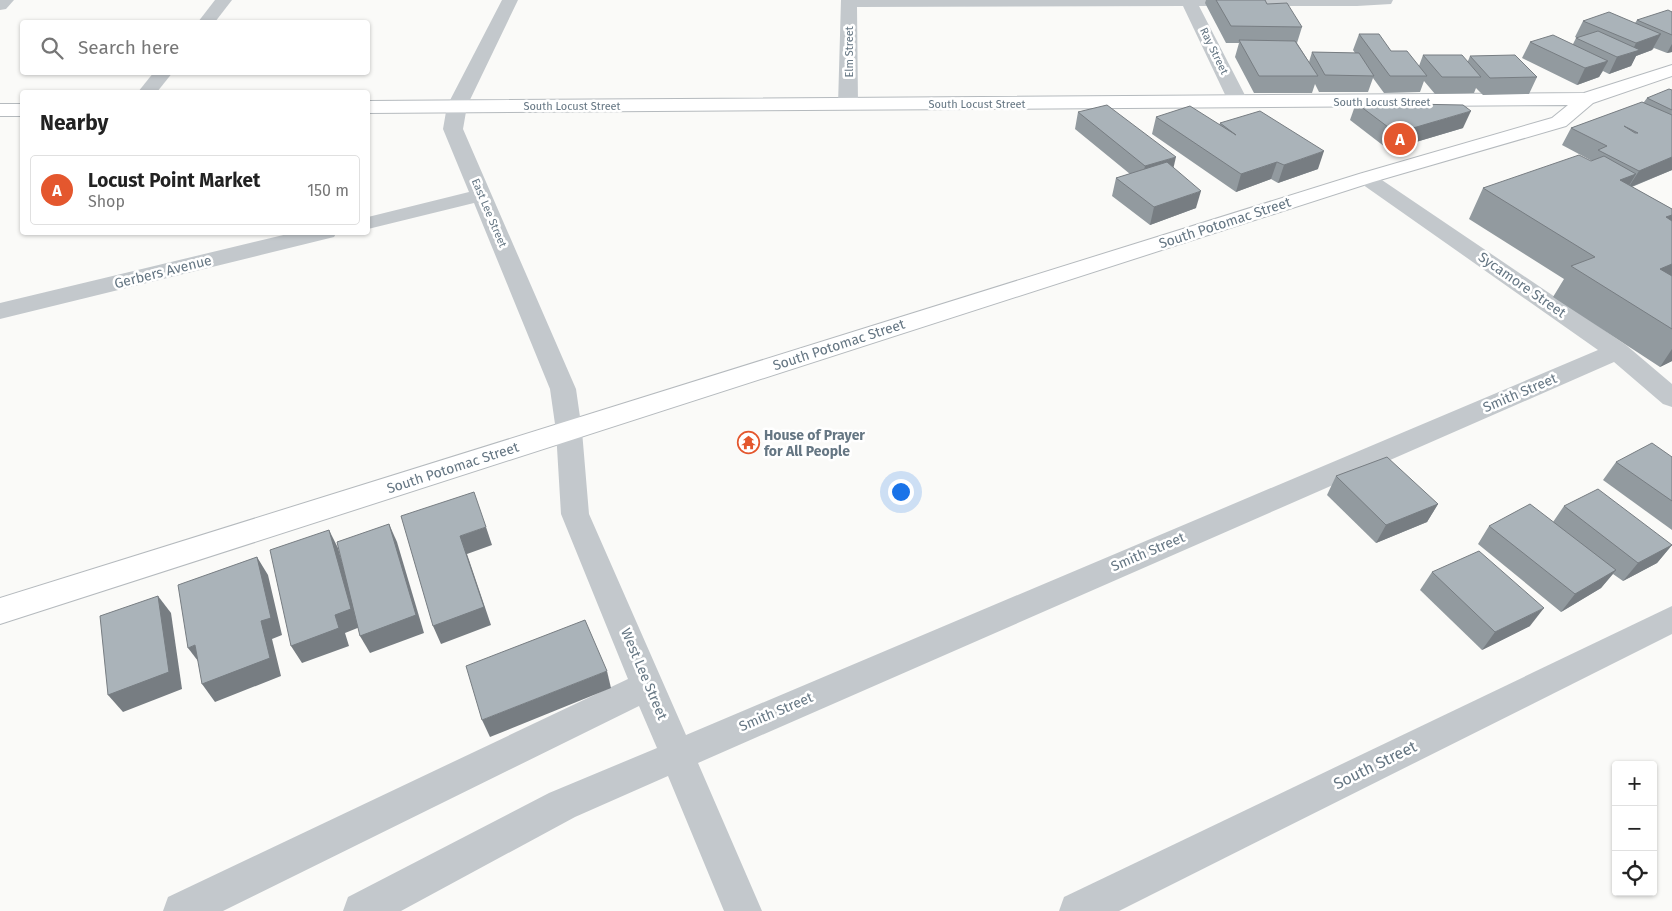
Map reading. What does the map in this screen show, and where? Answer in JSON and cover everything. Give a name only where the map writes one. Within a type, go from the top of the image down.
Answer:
[{"type":"main road","name":"South Potomac Street","points":[[0,611],[1366,178],[1498,128],[1559,122],[1586,99],[1672,70]]},
{"type":"main road","name":"South Locust Street","points":[[370,107],[1586,99]]},
{"type":"main road","points":[[1469,101],[1498,128]]},
{"type":"main road","points":[[0,110],[20,110]]},
{"type":"street","points":[[0,5],[6,0]]},
{"type":"street","points":[[208,20],[224,0]]},
{"type":"street","name":"East Lee Street","points":[[510,0],[457,106],[453,129],[563,389],[569,431]]},
{"type":"street","points":[[849,1],[1385,0]]},
{"type":"street","name":"Elm Street","points":[[848,105],[849,1]]},
{"type":"street","name":"Ray Street","points":[[1189,1],[1239,102]]},
{"type":"street","points":[[149,90],[161,75]]},
{"type":"street","name":"Sycamore Street","points":[[1366,178],[1617,351],[1672,398]]},
{"type":"street","points":[[370,222],[481,195]]},
{"type":"street","name":"Gerbers Avenue","points":[[0,311],[314,235]]},
{"type":"street","name":"Smith Street","points":[[362,911],[562,805],[1617,351]]},
{"type":"street","name":"West Lee Street","points":[[569,431],[575,514],[743,911]]},
{"type":"street","name":"South Street","points":[[1078,911],[1672,619]]},
{"type":"street","points":[[182,911],[649,686]]},
{"type":"building","points":[[1216,0],[1265,0],[1267,4],[1287,3],[1302,27],[1231,26]]},
{"type":"building","points":[[1668,10],[1672,12],[1672,35],[1637,20]]},
{"type":"building","points":[[1609,12],[1661,34],[1636,43],[1583,21]]},
{"type":"building","points":[[1598,31],[1640,50],[1617,57],[1576,38]]},
{"type":"building","points":[[1359,34],[1379,34],[1391,51],[1407,51],[1427,76],[1390,76]]},
{"type":"building","points":[[1553,35],[1608,61],[1585,68],[1530,42]]},
{"type":"building","points":[[1239,40],[1295,41],[1318,76],[1259,76]]},
{"type":"building","points":[[1312,52],[1359,53],[1374,76],[1325,75]]},
{"type":"building","points":[[1423,55],[1462,55],[1481,77],[1442,77]]},
{"type":"building","points":[[1515,55],[1537,77],[1490,78],[1470,56]]},
{"type":"building","points":[[1669,89],[1672,90],[1672,110],[1647,98]]},
{"type":"building","points":[[1642,102],[1672,115],[1672,157],[1639,171],[1598,150],[1607,146],[1571,128]]},
{"type":"building","points":[[1356,103],[1463,105],[1471,111],[1396,133]]},
{"type":"building","points":[[1107,105],[1176,157],[1145,166],[1078,112]]},
{"type":"building","points":[[1190,106],[1236,135],[1220,123],[1260,111],[1324,151],[1284,165],[1277,162],[1241,174],[1156,117]]},
{"type":"building","points":[[1579,155],[1591,161],[1604,156],[1636,174],[1620,180],[1672,209],[1672,215],[1666,217],[1672,221],[1672,264],[1660,269],[1672,276],[1672,329],[1571,266],[1595,257],[1483,188]]},
{"type":"building","points":[[1167,162],[1201,191],[1154,207],[1116,178]]},
{"type":"building","points":[[1652,443],[1672,457],[1672,501],[1616,462]]},
{"type":"building","points":[[1387,457],[1438,504],[1386,525],[1336,476]]},
{"type":"building","points":[[1598,489],[1672,545],[1638,563],[1564,506]]},
{"type":"building","points":[[474,492],[486,527],[460,536],[484,607],[433,626],[401,516]]},
{"type":"building","points":[[1530,504],[1616,570],[1575,594],[1489,526]]},
{"type":"building","points":[[389,524],[416,615],[360,636],[337,542]]},
{"type":"building","points":[[329,530],[351,609],[335,615],[339,628],[291,646],[270,550]]},
{"type":"building","points":[[1479,551],[1544,608],[1495,632],[1432,572]]},
{"type":"building","points":[[257,557],[271,618],[261,621],[270,658],[202,684],[195,645],[188,648],[178,585]]},
{"type":"building","points":[[158,596],[169,672],[108,695],[100,616]]},
{"type":"building","points":[[585,620],[607,671],[482,720],[466,666]]},
{"type":"place","name":"Locust Point Market","points":[[1400,139]]},
{"type":"place","name":"House of Prayer for All People","points":[[748,443]]}]
